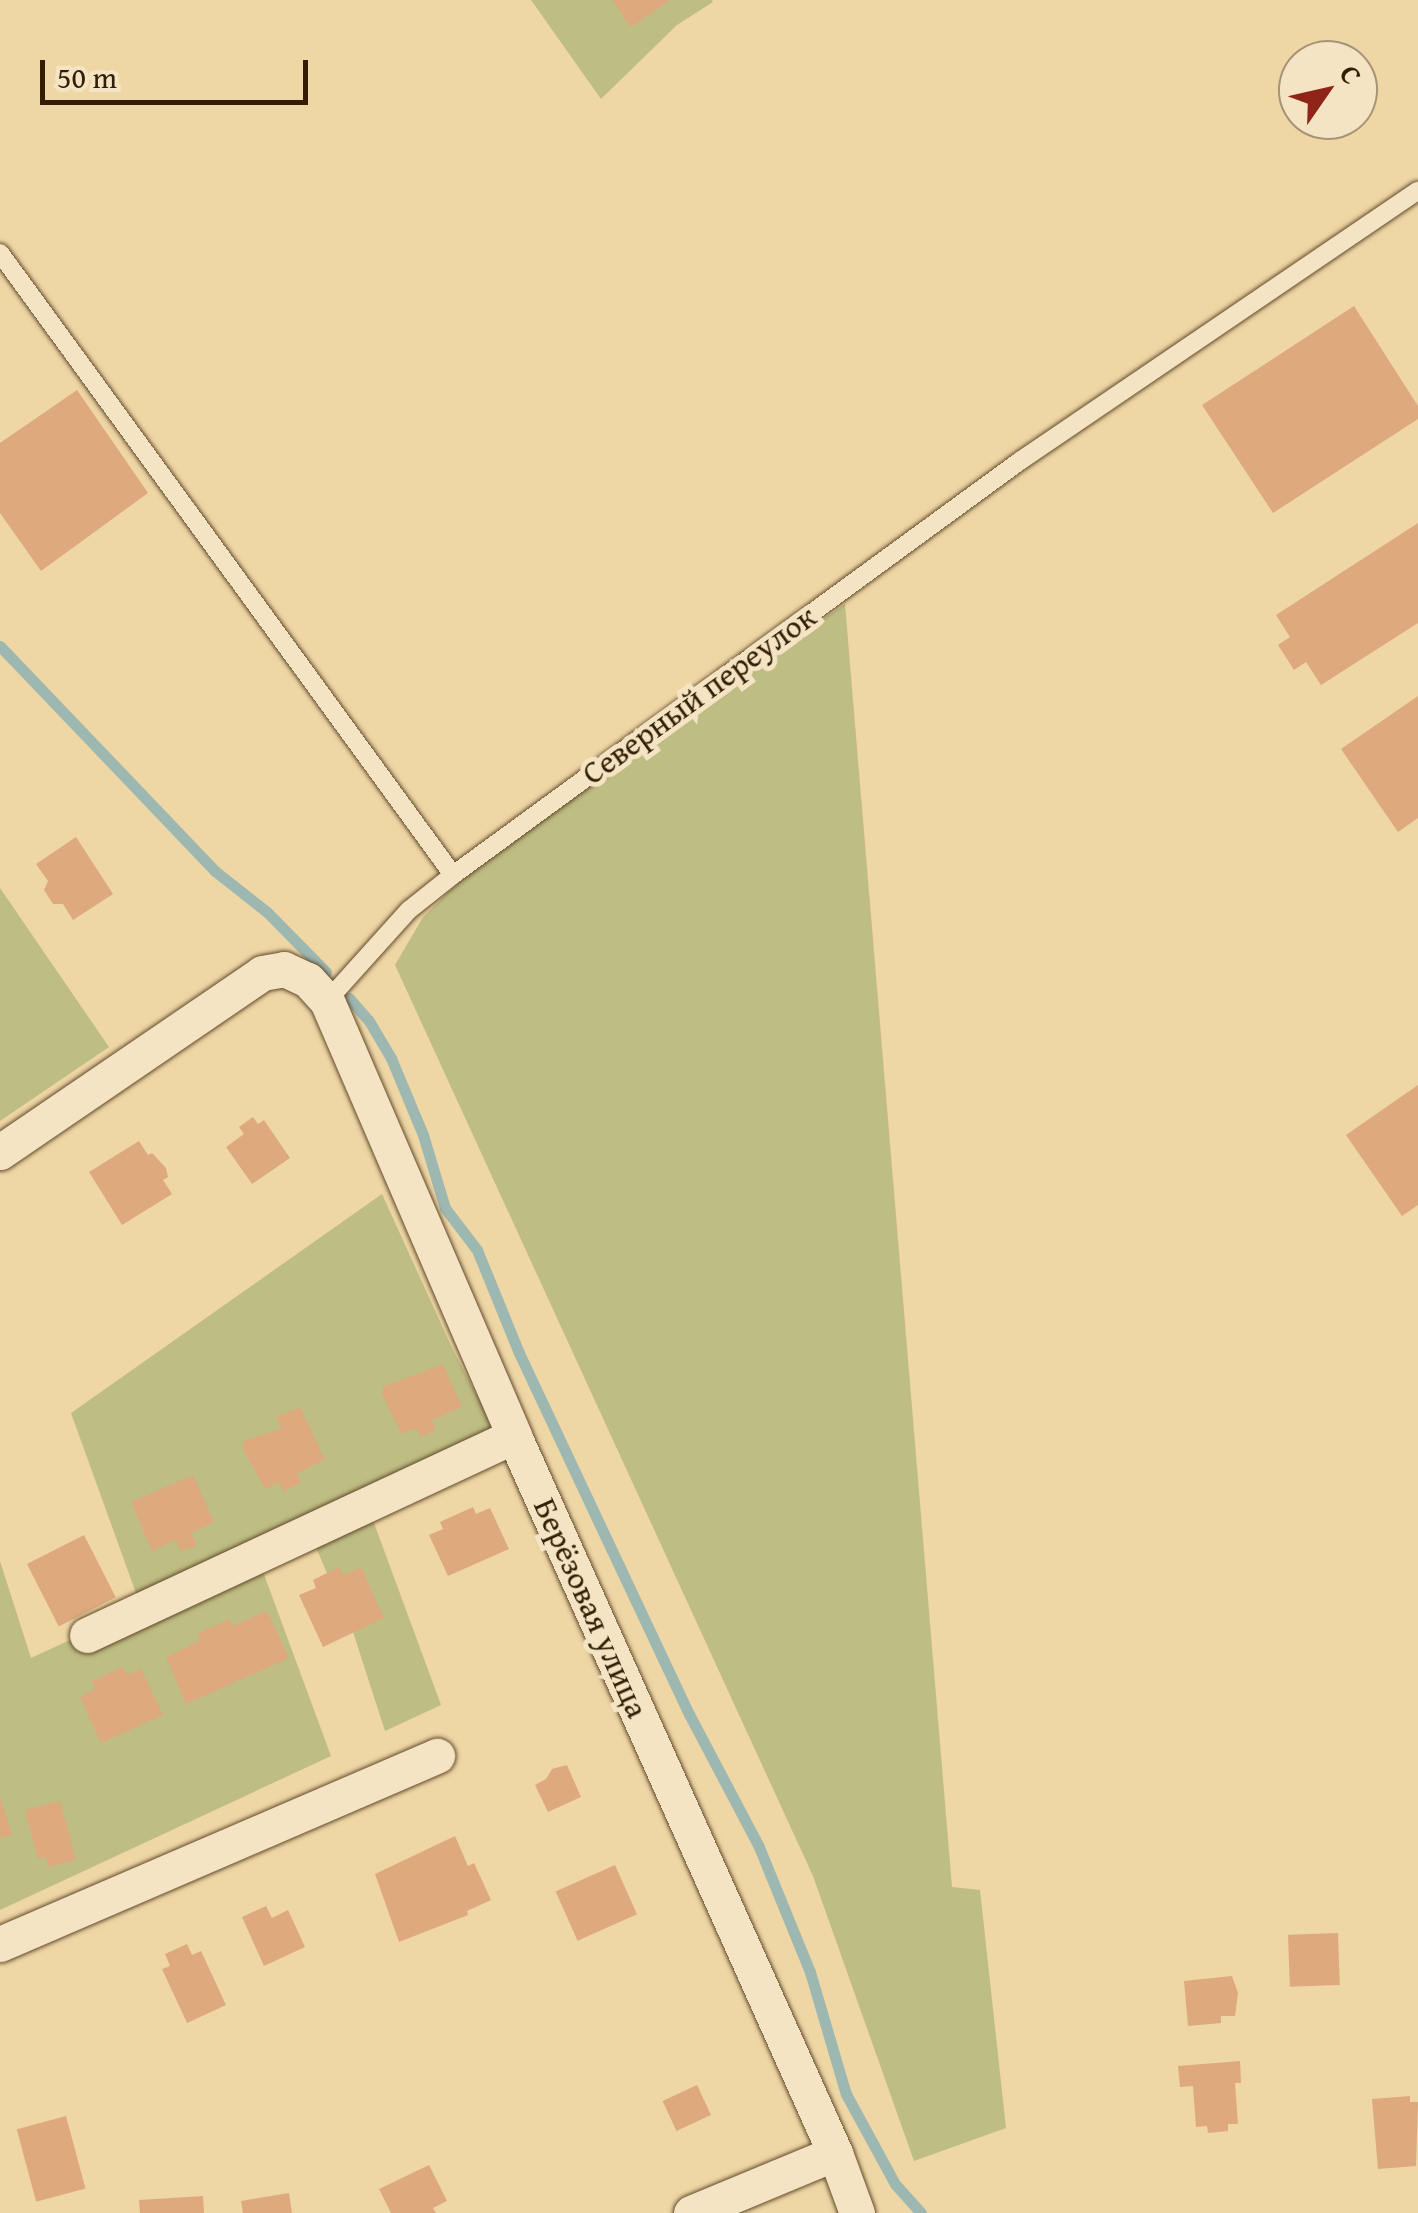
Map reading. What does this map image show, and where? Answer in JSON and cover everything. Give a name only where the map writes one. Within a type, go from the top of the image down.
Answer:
[{"type":"street","points":[[0,1152],[262,973],[284,969],[308,980],[328,1001]]},
{"type":"street","name":"Берёзовая улица","points":[[328,1001],[514,1436],[835,2153],[857,2213]]},
{"type":"street","points":[[87,1636],[514,1436]]},
{"type":"street","points":[[0,1944],[438,1756]]},
{"type":"street","points":[[691,2213],[835,2153]]},
{"type":"lane","name":"Северный переулок","points":[[328,1001],[410,910],[453,876],[1020,461],[1418,191]]},
{"type":"lane","points":[[0,254],[453,876]]},
{"type":"shaded area","points":[[531,0],[713,2],[677,25],[601,99]]},
{"type":"shaded area","points":[[845,604],[952,1887],[980,1890],[1006,2128],[914,2161],[813,1876],[395,965],[423,917],[486,855]]},
{"type":"shaded area","points":[[0,888],[109,1047],[0,1121]]},
{"type":"shaded area","points":[[382,1194],[452,1348],[502,1443],[367,1504],[441,1705],[385,1731],[353,1632],[309,1532],[262,1569],[331,1756],[0,1910],[0,1561],[31,1658],[141,1607],[71,1413]]},
{"type":"building","points":[[612,0],[670,0],[631,27]]},
{"type":"building","points":[[1354,306],[1418,406],[1418,419],[1273,513],[1202,405]]},
{"type":"building","points":[[77,390],[148,493],[41,571],[0,513],[0,443]]},
{"type":"building","points":[[1418,523],[1418,623],[1321,685],[1306,662],[1294,670],[1278,645],[1290,637],[1276,615]]},
{"type":"building","points":[[1418,696],[1418,818],[1398,832],[1341,749]]},
{"type":"building","points":[[76,837],[113,894],[73,920],[63,904],[53,904],[44,890],[48,881],[36,864]]},
{"type":"building","points":[[1418,1085],[1418,1205],[1402,1216],[1346,1135]]},
{"type":"building","points":[[253,1117],[258,1124],[264,1120],[290,1158],[252,1184],[226,1147],[244,1134],[239,1127]]},
{"type":"building","points":[[139,1141],[148,1155],[152,1153],[166,1168],[168,1177],[163,1180],[172,1194],[122,1225],[89,1172]]},
{"type":"building","points":[[443,1364],[462,1407],[432,1420],[436,1430],[420,1437],[416,1428],[402,1434],[382,1394],[383,1387]]},
{"type":"building","points":[[300,1407],[325,1460],[297,1473],[301,1483],[283,1491],[279,1482],[265,1489],[243,1449],[244,1441],[282,1429],[276,1417]]},
{"type":"building","points":[[193,1475],[214,1522],[191,1533],[197,1545],[181,1551],[175,1540],[152,1551],[131,1502]]},
{"type":"building","points":[[473,1507],[476,1514],[490,1508],[509,1549],[448,1576],[429,1535],[443,1529],[440,1522]]},
{"type":"building","points":[[84,1535],[116,1597],[59,1626],[27,1564]]},
{"type":"building","points":[[339,1567],[343,1575],[361,1567],[384,1618],[323,1647],[299,1595],[316,1588],[313,1580]]},
{"type":"building","points":[[267,1611],[289,1658],[186,1704],[166,1657],[200,1641],[197,1634],[229,1619],[233,1626]]},
{"type":"building","points":[[123,1667],[127,1675],[141,1669],[163,1715],[101,1743],[80,1697],[95,1689],[92,1681]]},
{"type":"building","points":[[567,1765],[581,1797],[548,1812],[535,1785],[546,1779],[552,1769]]},
{"type":"building","points":[[0,1796],[12,1835],[0,1838]]},
{"type":"building","points":[[60,1801],[76,1860],[48,1867],[46,1857],[38,1859],[25,1810]]},
{"type":"building","points":[[455,1836],[468,1866],[474,1863],[491,1900],[467,1911],[468,1915],[399,1942],[375,1874]]},
{"type":"building","points":[[615,1865],[637,1914],[578,1941],[556,1891]]},
{"type":"building","points":[[266,1906],[272,1918],[288,1910],[305,1947],[264,1966],[242,1917]]},
{"type":"building","points":[[1338,1933],[1340,1985],[1290,1987],[1288,1935]]},
{"type":"building","points":[[187,1944],[192,1955],[201,1951],[226,2005],[187,2023],[162,1969],[170,1966],[165,1954]]},
{"type":"building","points":[[1232,1976],[1238,1993],[1235,2016],[1221,2016],[1221,2023],[1188,2026],[1184,1981]]},
{"type":"building","points":[[1240,2061],[1241,2083],[1235,2083],[1238,2124],[1228,2124],[1228,2131],[1208,2133],[1207,2126],[1196,2127],[1193,2086],[1180,2087],[1178,2066]]},
{"type":"building","points":[[697,2085],[711,2115],[677,2131],[663,2101]]},
{"type":"building","points":[[1410,2096],[1410,2102],[1418,2102],[1416,2166],[1378,2169],[1372,2099]]},
{"type":"building","points":[[66,2116],[85,2188],[36,2202],[17,2129]]},
{"type":"building","points":[[429,2165],[447,2201],[433,2208],[436,2213],[391,2213],[379,2189]]},
{"type":"building","points":[[289,2193],[292,2213],[243,2213],[241,2201]]},
{"type":"building","points":[[203,2196],[204,2213],[140,2213],[139,2200]]},
{"type":"waterway","points":[[0,646],[215,871],[267,912],[326,972]]},
{"type":"waterway","points":[[349,998],[369,1021],[391,1058],[423,1135],[445,1208],[477,1250],[519,1353],[689,1714],[759,1847],[810,1972],[846,2094],[895,2184],[921,2213]]}]
